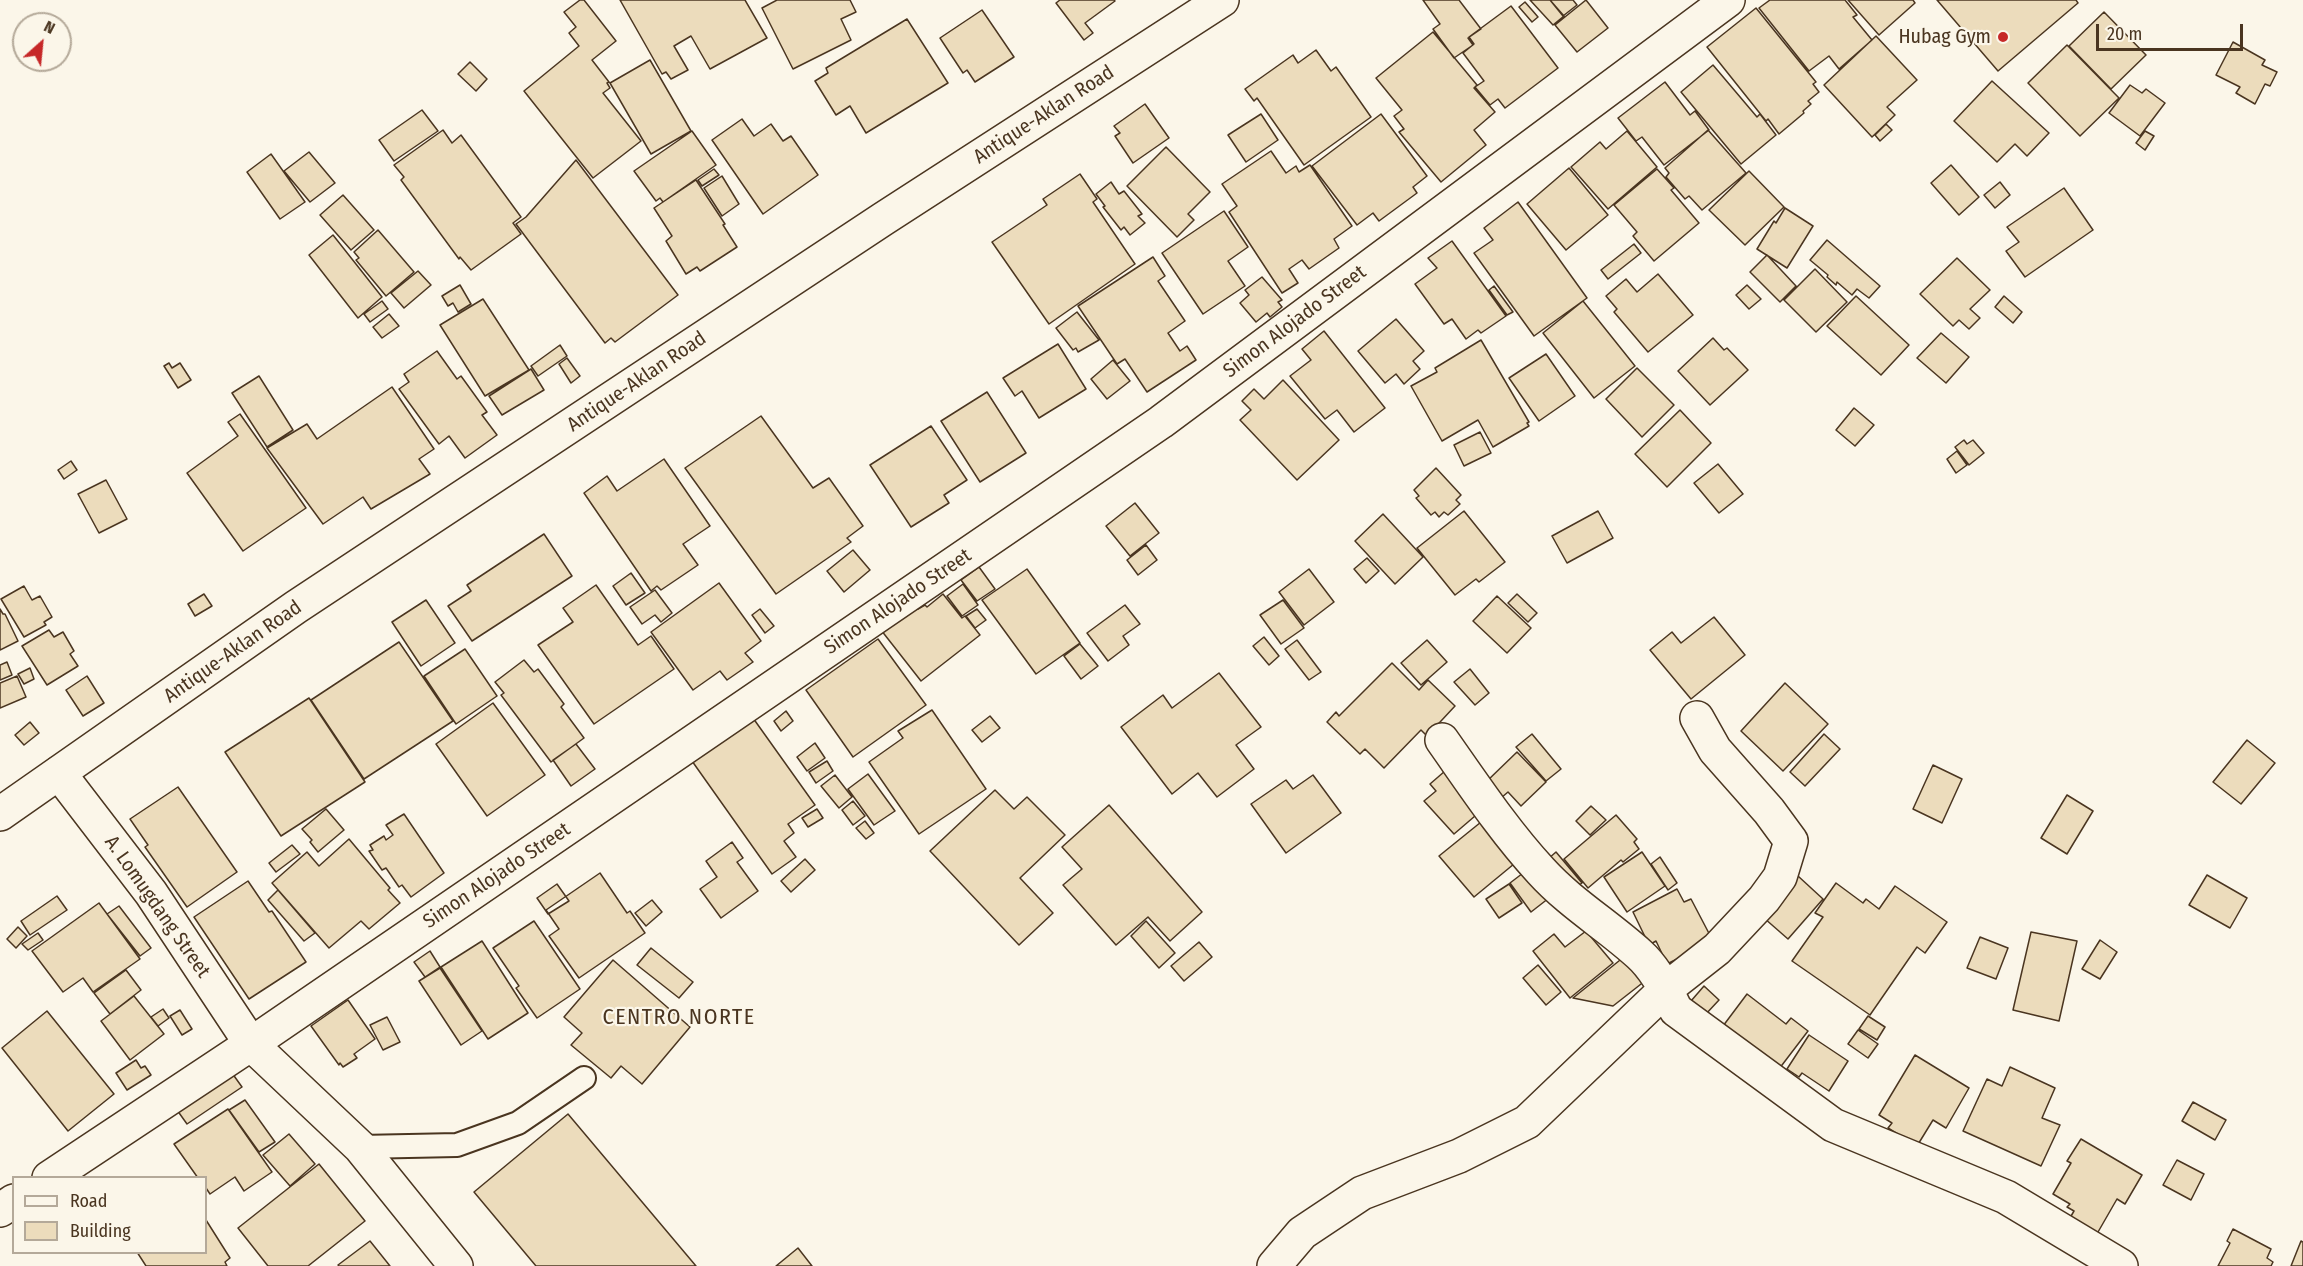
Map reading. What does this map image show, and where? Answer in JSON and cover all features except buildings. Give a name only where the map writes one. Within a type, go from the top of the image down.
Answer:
[{"type":"street","name":"Antique-Aklan Road","points":[[0,814],[316,594],[883,219],[1222,0]]},
{"type":"street","name":"Simon Alojado Street","points":[[52,1176],[251,1044],[1161,422],[1728,0]]},
{"type":"street","points":[[1274,1266],[1302,1233],[1362,1193],[1459,1156],[1527,1122],[1666,989],[1717,949],[1764,899],[1780,877],[1791,841],[1769,811],[1715,750],[1697,718]]},
{"type":"street","points":[[1442,740],[1540,871],[1571,901],[1640,955],[1666,989],[1677,1010],[1833,1125],[2006,1197],[2121,1266]]},
{"type":"street","name":"A. Lomugdang Street","points":[[59,773],[151,893],[251,1044],[360,1147],[456,1266]]},
{"type":"lane","points":[[360,1147],[457,1144],[518,1123],[584,1078]]},
{"type":"place","name":"Hubag Gym","points":[[2003,37]]},
{"type":"district","name":"CENTRO NORTE","points":[[679,1018]]}]
